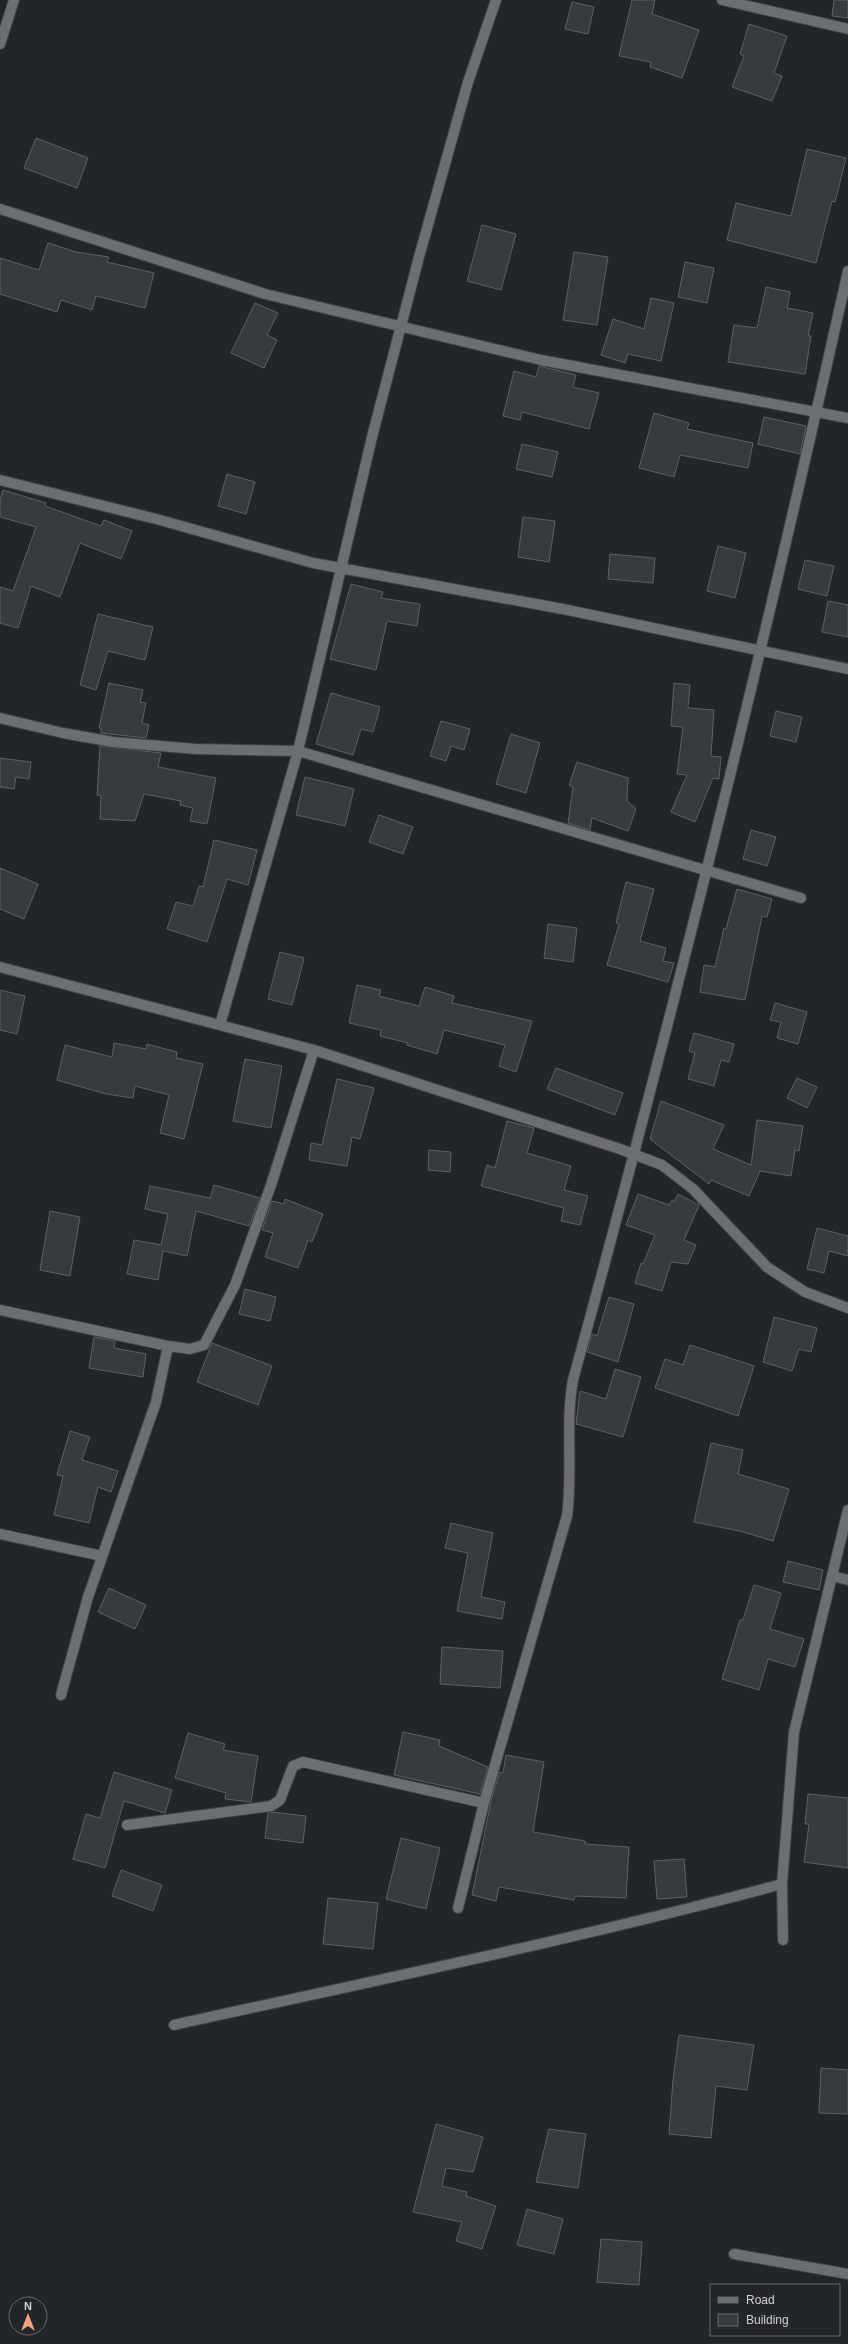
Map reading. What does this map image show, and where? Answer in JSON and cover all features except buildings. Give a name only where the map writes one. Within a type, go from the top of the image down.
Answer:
[{"type":"street","points":[[0,44],[14,0]]},
{"type":"street","points":[[220,1025],[298,751],[373,433],[401,326],[468,82],[496,0]]},
{"type":"street","points":[[722,0],[848,29]]},
{"type":"street","points":[[0,210],[265,294],[541,360],[848,418]]},
{"type":"street","points":[[458,1908],[484,1803],[567,1516],[570,1491],[568,1433],[570,1400],[635,1155],[760,650],[817,412],[848,271]]},
{"type":"street","points":[[0,480],[342,569],[568,610],[848,669]]},
{"type":"street","points":[[0,718],[63,733],[133,744],[196,749],[298,751],[801,898]]},
{"type":"street","points":[[0,967],[314,1050],[662,1165],[692,1189],[767,1267],[805,1292],[848,1308]]},
{"type":"street","points":[[0,1310],[168,1346],[196,1348],[204,1345],[214,1330],[240,1270],[271,1185],[314,1050]]},
{"type":"street","points":[[61,1695],[88,1597],[156,1402],[168,1346]]},
{"type":"street","points":[[783,1940],[782,1884],[794,1732],[848,1510]]},
{"type":"street","points":[[0,1534],[102,1556]]},
{"type":"street","points":[[832,1576],[848,1580]]},
{"type":"street","points":[[127,1825],[271,1806],[280,1800],[293,1766],[303,1762],[484,1803]]},
{"type":"street","points":[[174,2025],[703,1905],[782,1884]]},
{"type":"street","points":[[734,2254],[848,2274]]}]
